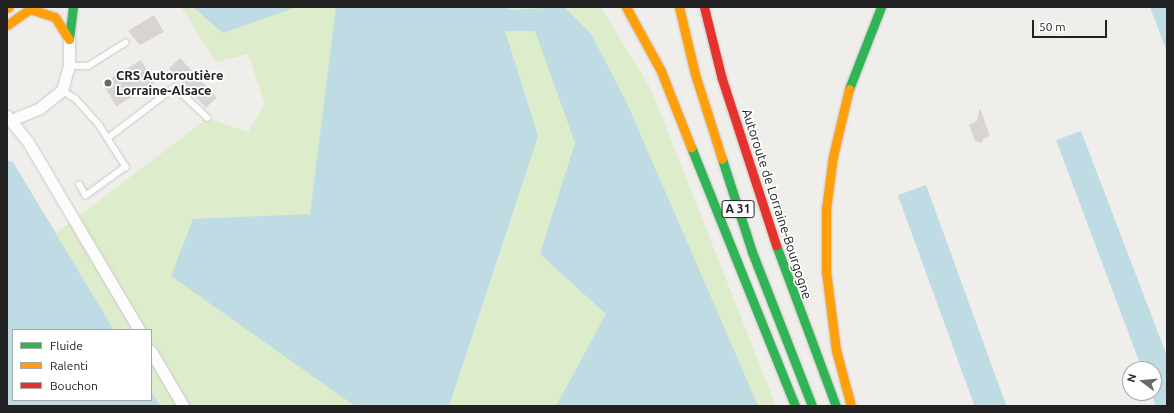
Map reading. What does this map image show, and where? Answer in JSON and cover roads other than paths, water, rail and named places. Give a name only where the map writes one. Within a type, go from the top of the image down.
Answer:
[{"type":"main road","points":[[69,39],[73,7]]},
{"type":"main road","points":[[626,7],[661,71],[795,406]]},
{"type":"main road","points":[[673,7],[695,74]]},
{"type":"main road","name":"A 31","points":[[679,7],[695,74],[752,252],[812,406]]},
{"type":"main road","name":"Autoroute de Lorraine-Bourgogne","points":[[704,7],[722,79],[759,198],[800,314],[836,406]]},
{"type":"main road","points":[[851,406],[839,363],[828,300],[826,271],[826,209],[833,156],[848,91],[881,7]]},
{"type":"main road","points":[[7,25],[32,8],[55,17],[69,39]]},
{"type":"street","points":[[69,39],[69,66],[62,90],[40,108],[9,118],[28,142],[138,329]]},
{"type":"street","points":[[152,353],[183,406]]},
{"type":"lane","points":[[69,66],[88,66],[126,43]]},
{"type":"lane","points":[[108,138],[175,87],[208,118]]},
{"type":"lane","points":[[62,90],[84,107],[108,138],[126,167],[86,196],[80,185]]},
{"type":"water","points":[[193,7],[294,7],[294,8],[223,33]]},
{"type":"water","points":[[336,7],[500,7],[513,10],[564,7],[591,34],[627,103],[758,406],[556,406],[606,314],[540,254],[575,143],[535,31],[505,31],[538,136],[449,406],[355,406],[171,276],[193,219],[310,214]]},
{"type":"water","points":[[1150,7],[1167,7],[1167,52]]},
{"type":"water","points":[[1081,131],[1167,356],[1167,406],[1156,406],[1154,401],[1162,401],[1162,361],[1139,361],[1056,140]]},
{"type":"water","points":[[7,160],[13,162],[113,329],[12,329],[12,401],[152,401],[152,393],[160,406],[7,406]]},
{"type":"water","points":[[926,185],[1006,406],[975,406],[898,195]]},
{"type":"place","name":"CRS Autoroutière Lorraine-Alsace","points":[[108,83]]}]
